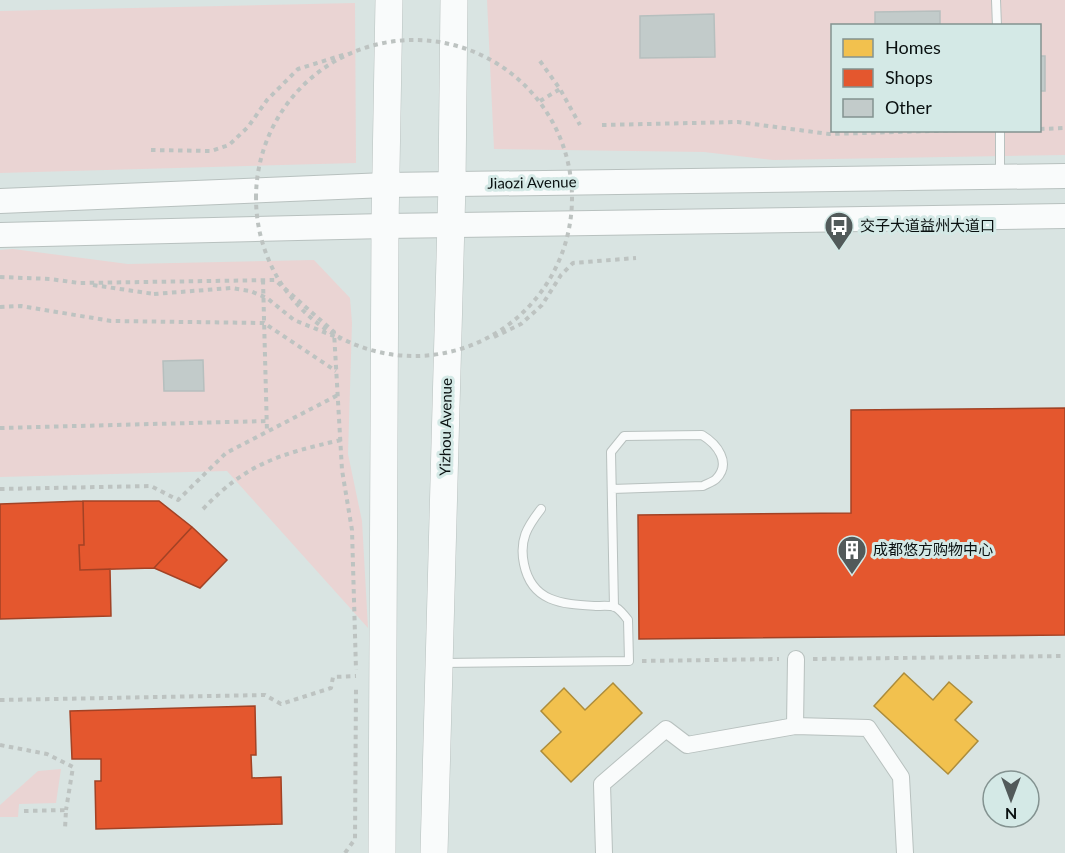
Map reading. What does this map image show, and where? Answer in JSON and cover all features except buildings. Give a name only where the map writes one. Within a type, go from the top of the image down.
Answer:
[{"type":"main road","points":[[382,853],[385,226],[389,0]]},
{"type":"main road","name":"Yizhou Avenue","points":[[434,853],[441,663],[454,0]]},
{"type":"main road","name":"Jiaozi Avenue","points":[[0,201],[386,185],[1065,176]]},
{"type":"main road","points":[[0,235],[385,226],[1065,216]]},
{"type":"street","points":[[795,726],[796,659]]},
{"type":"street","points":[[604,853],[602,784],[666,729],[687,745],[795,726],[867,728],[901,777],[905,853]]},
{"type":"lane","points":[[996,0],[997,24]]},
{"type":"lane","points":[[1000,132],[1000,177]]},
{"type":"lane","points":[[612,489],[703,486],[716,480],[722,468],[722,453],[712,441],[702,435],[624,436],[611,452],[614,607]]},
{"type":"lane","points":[[441,663],[629,661],[628,620],[614,607],[569,604],[551,600],[536,589],[527,575],[522,554],[526,529],[542,509]]},
{"type":"path","points":[[151,150],[211,151],[229,145],[248,128],[267,100],[298,69],[387,41],[430,40],[472,50],[509,71],[540,101],[560,135],[571,172],[572,212],[564,250],[546,285],[521,314],[494,337]]},
{"type":"path","points":[[346,54],[303,83],[272,124],[256,174],[256,225],[274,274],[306,315],[350,343]]},
{"type":"path","points":[[540,61],[560,89],[580,125]]},
{"type":"path","points":[[540,101],[560,89]]},
{"type":"path","points":[[602,125],[738,122],[829,134],[896,132]]},
{"type":"path","points":[[1041,129],[1065,128]]},
{"type":"path","points":[[0,277],[50,279],[154,294],[231,288],[250,291],[267,298],[294,320],[350,343],[396,355],[444,353],[494,337],[521,324],[542,305],[561,275],[573,263],[636,258]]},
{"type":"path","points":[[263,280],[267,432]]},
{"type":"path","points":[[79,283],[275,280],[334,332],[342,470],[352,530],[357,676],[355,839],[345,853]]},
{"type":"path","points":[[0,307],[21,306],[111,321],[264,323],[336,371]]},
{"type":"path","points":[[0,489],[151,486],[178,500],[226,453],[338,395]]},
{"type":"path","points":[[0,428],[267,421]]},
{"type":"path","points":[[203,509],[224,488],[254,467],[297,451],[341,440]]},
{"type":"path","points":[[629,661],[1065,656]]},
{"type":"path","points":[[0,699],[265,694],[281,704],[330,688],[333,677],[357,676]]},
{"type":"path","points":[[0,746],[46,753],[73,767],[65,829]]},
{"type":"path","points":[[24,811],[66,810]]},
{"type":"shaded area","points":[[487,0],[1065,0],[1065,155],[773,160],[704,152],[494,149]]},
{"type":"shaded area","points":[[355,3],[356,163],[0,173],[0,11]]},
{"type":"shaded area","points":[[13,249],[128,264],[314,260],[350,298],[352,323],[348,454],[362,521],[368,628],[227,471],[0,477],[0,250]]},
{"type":"shaded area","points":[[61,769],[56,803],[19,804],[18,817],[0,817],[0,805],[38,771]]},
{"type":"place","name":"交子大道益州大道口","points":[[839,252]]},
{"type":"place","name":"成都悠方购物中心","points":[[852,576]]}]
